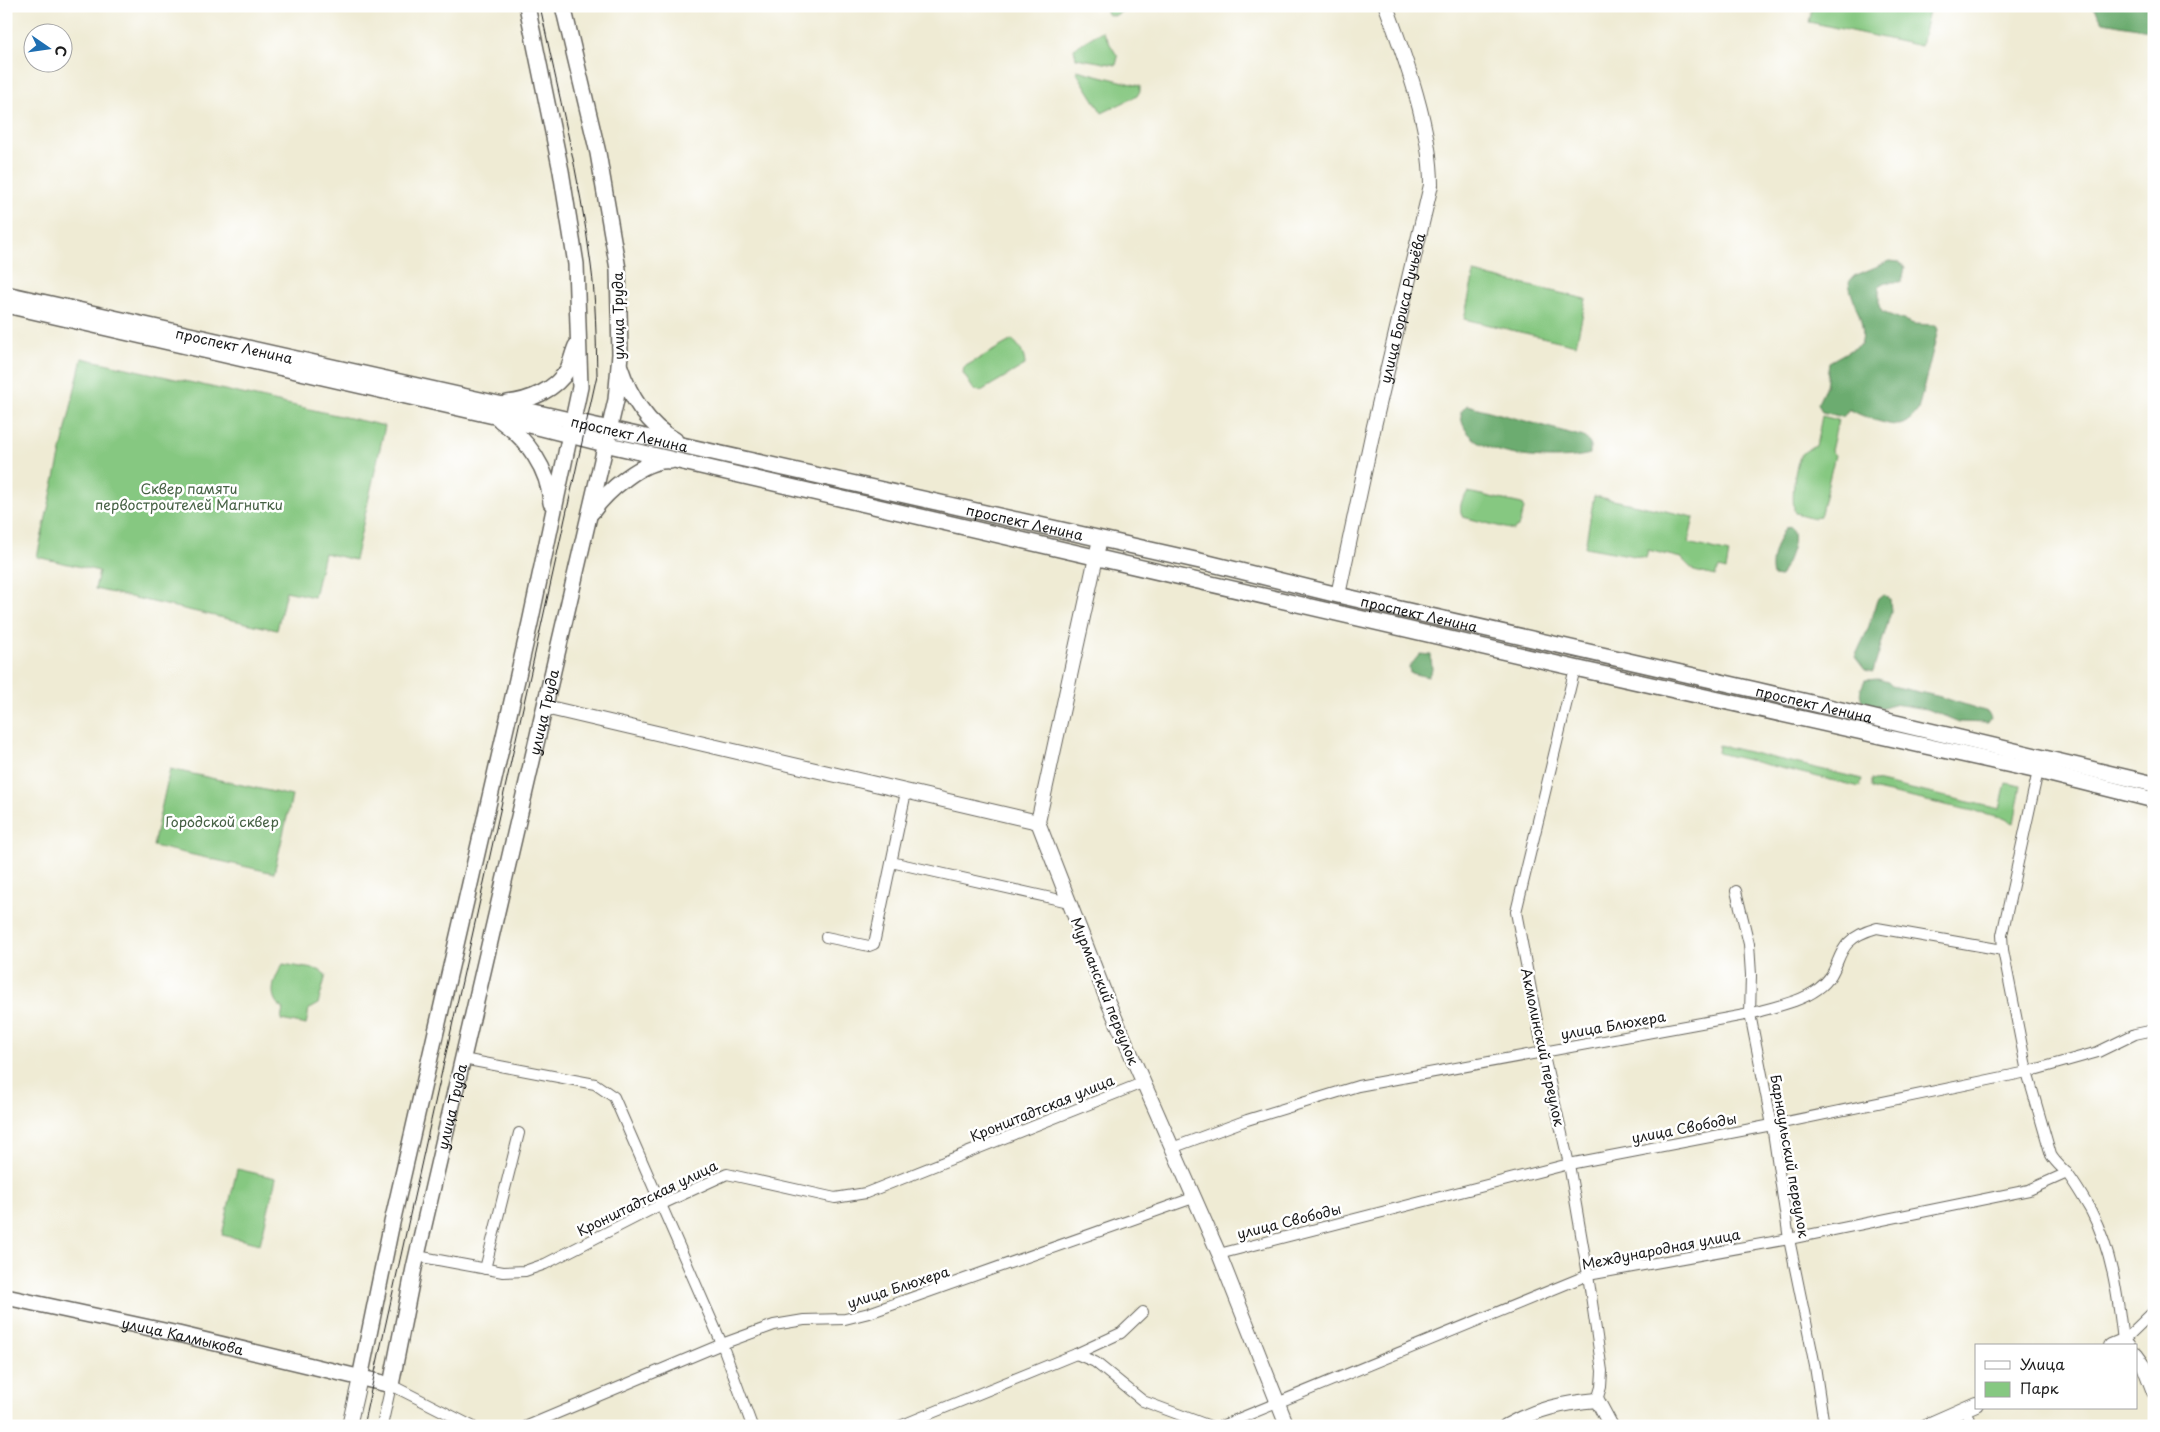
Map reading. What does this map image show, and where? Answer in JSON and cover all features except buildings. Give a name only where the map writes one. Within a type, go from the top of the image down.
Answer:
[{"type":"main road","points":[[391,1384],[360,1378],[391,1227],[486,819],[580,387],[574,255],[561,171],[526,6]]},
{"type":"main road","name":"улица Труда","points":[[391,1384],[417,1256],[607,437],[620,364],[618,269],[598,153],[563,6]]},
{"type":"main road","name":"проспект Ленина","points":[[6,294],[607,437],[1100,539],[1338,595],[1433,615],[2040,764],[2154,800]]},
{"type":"main road","name":"проспект Ленина","points":[[6,305],[496,410]]},
{"type":"main road","points":[[552,520],[550,488],[540,466],[514,430],[496,410],[523,402],[556,383],[567,369],[578,337]]},
{"type":"main road","points":[[620,364],[625,382],[642,411],[664,434],[688,454]]},
{"type":"main road","points":[[588,518],[602,498],[622,480],[651,465],[688,454]]},
{"type":"main road","name":"проспект Ленина","points":[[688,454],[1096,556],[1575,668],[2040,764],[2154,784]]},
{"type":"main road","name":"улица Бориса Ручьёва","points":[[1334,612],[1338,595]]},
{"type":"main road","name":"улица Калмыкова","points":[[6,1297],[185,1336],[360,1378]]},
{"type":"street","name":"улица Бориса Ручьёва","points":[[1338,595],[1374,426],[1431,185],[1431,157],[1427,134],[1386,6]]},
{"type":"street","points":[[545,707],[1038,822],[1100,539]]},
{"type":"street","name":"Акмолинский переулок","points":[[1575,668],[1516,912],[1543,1052],[1568,1164],[1588,1275],[1602,1371],[1601,1387],[1597,1400]]},
{"type":"street","points":[[2040,764],[2002,935],[2003,950],[2027,1072],[2051,1155],[2066,1173],[2091,1212],[2106,1250],[2118,1295],[2121,1344]]},
{"type":"street","points":[[826,937],[869,946],[874,944],[906,792]]},
{"type":"street","name":"Мурманский переулок","points":[[1038,822],[1142,1083],[1218,1254],[1287,1426]]},
{"type":"street","points":[[891,862],[1069,902]]},
{"type":"street","name":"Барнаульский переулок","points":[[1736,891],[1749,944],[1751,975],[1750,1014],[1772,1125],[1790,1239],[1815,1366],[1824,1426]]},
{"type":"street","name":"улица Блюхера","points":[[1172,1148],[1247,1120],[1358,1086],[1750,1014],[1804,998],[1820,988],[1830,977],[1847,942],[1860,932],[1877,928],[2003,950]]},
{"type":"street","name":"улица Свободы","points":[[1218,1254],[1568,1164],[1772,1125],[2027,1072],[2098,1052],[2135,1034],[2154,1030]]},
{"type":"street","points":[[463,1059],[595,1084],[606,1089],[619,1106],[722,1344],[752,1426]]},
{"type":"street","name":"Кронштадтская улица","points":[[417,1256],[503,1272],[525,1271],[545,1264],[660,1204],[727,1174],[835,1198],[866,1193],[1142,1083]]},
{"type":"street","points":[[485,1269],[518,1133]]},
{"type":"street","name":"Международная улица","points":[[1221,1426],[1588,1275],[1790,1239],[2029,1190],[2066,1173]]},
{"type":"street","name":"улица Блюхера","points":[[528,1426],[722,1344],[774,1325],[804,1320],[845,1319],[869,1313],[1193,1198]]},
{"type":"street","points":[[2121,1344],[2154,1311]]},
{"type":"street","points":[[900,1426],[1076,1354],[1121,1333],[1143,1312]]},
{"type":"street","points":[[1076,1354],[1095,1362],[1143,1401],[1188,1416],[1210,1426]]},
{"type":"street","points":[[2138,1358],[2144,1366],[2154,1392]]},
{"type":"street","points":[[350,1426],[360,1378]]},
{"type":"street","points":[[382,1426],[391,1384],[472,1426]]},
{"type":"street","points":[[1506,1426],[1523,1416],[1564,1403],[1597,1400],[1611,1426]]},
{"type":"street","points":[[1926,1426],[1970,1406],[1971,1426]]},
{"type":"green space","points":[[1104,6],[1131,6],[1114,16],[1107,14]]},
{"type":"green space","points":[[1813,6],[1930,6],[1921,46],[1809,22]]},
{"type":"green space","points":[[2093,6],[2154,6],[2154,31],[2103,22]]},
{"type":"green space","points":[[1102,31],[1118,57],[1116,65],[1076,58],[1074,48]]},
{"type":"green space","points":[[1077,70],[1140,86],[1140,91],[1137,96],[1102,113],[1077,73]]},
{"type":"green space","points":[[1890,261],[1899,262],[1905,267],[1902,282],[1886,282],[1879,286],[1879,306],[1882,312],[1914,324],[1936,325],[1938,330],[1918,410],[1907,421],[1899,425],[1873,420],[1849,409],[1843,417],[1822,412],[1818,403],[1826,386],[1829,362],[1861,344],[1863,336],[1861,321],[1849,282],[1854,276]]},
{"type":"green space","points":[[1474,273],[1586,299],[1576,345],[1464,319]]},
{"type":"green space","points":[[1012,340],[1021,351],[1025,365],[981,391],[974,390],[963,373],[964,367]]},
{"type":"green space","name":"Сквер памяти первостроителей Магнитки","points":[[82,358],[385,426],[355,560],[324,553],[314,597],[286,591],[277,630],[95,589],[99,571],[37,557]]},
{"type":"green space","points":[[1467,405],[1584,437],[1590,444],[1590,454],[1575,457],[1535,457],[1492,449],[1476,440],[1465,428],[1461,412]]},
{"type":"green space","points":[[1822,416],[1838,420],[1831,451],[1835,455],[1821,513],[1819,517],[1814,518],[1795,513],[1793,500],[1794,483],[1799,459],[1807,450],[1816,446]]},
{"type":"green space","points":[[1468,492],[1522,504],[1524,509],[1518,527],[1513,530],[1463,517],[1461,514],[1461,504]]},
{"type":"green space","points":[[1594,496],[1694,517],[1688,543],[1729,553],[1726,570],[1719,568],[1715,576],[1694,571],[1681,558],[1648,550],[1646,558],[1585,547]]},
{"type":"green space","points":[[1790,527],[1794,538],[1791,552],[1780,577],[1773,576],[1774,551],[1785,528]]},
{"type":"green space","points":[[1883,595],[1890,599],[1891,612],[1873,672],[1865,670],[1855,657],[1868,629],[1877,600]]},
{"type":"green space","points":[[1420,654],[1431,655],[1432,669],[1428,677],[1410,673],[1409,667]]},
{"type":"green space","points":[[1878,679],[1888,682],[1892,686],[1941,697],[1988,712],[1991,718],[1988,723],[1959,722],[1927,709],[1893,704],[1881,708],[1866,706],[1861,697],[1863,684],[1865,680]]},
{"type":"green space","points":[[1719,745],[1862,779],[1860,787],[1718,753]]},
{"type":"green space","name":"Городской сквер","points":[[170,769],[292,796],[274,873],[153,846]]},
{"type":"green space","points":[[1871,780],[2000,809],[2006,783],[2021,786],[2014,823],[2001,817],[1876,790],[1871,788]]},
{"type":"green space","points":[[283,964],[319,970],[326,975],[318,1004],[309,1009],[306,1025],[281,1020],[283,1009],[275,999],[273,988]]},
{"type":"green space","points":[[237,1169],[276,1178],[260,1244],[222,1235]]},
{"type":"tram line","points":[[363,1426],[597,375],[594,292],[586,232],[575,167],[540,6]]}]
